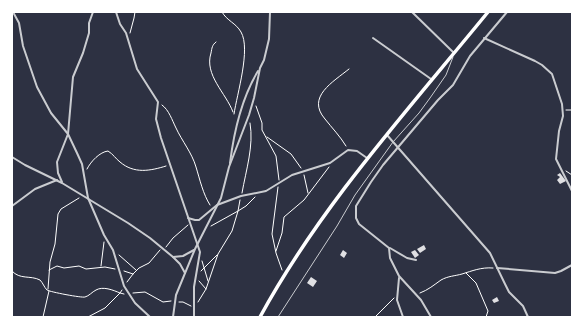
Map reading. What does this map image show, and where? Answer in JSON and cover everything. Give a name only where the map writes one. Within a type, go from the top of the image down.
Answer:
[{"type":"highway","points":[[260,317],[311,234],[367,158],[488,12]]},
{"type":"street","points":[[14,12],[19,23],[24,46],[37,87],[51,113],[68,134],[79,158],[88,198],[104,235],[113,250],[124,286],[135,303],[150,317]]},
{"type":"street","points":[[62,183],[58,173],[57,162],[68,134],[73,77],[83,53],[89,33],[89,23],[93,12]]},
{"type":"street","points":[[116,12],[120,24],[126,33],[137,70],[158,102],[156,119],[200,252],[195,278],[193,306],[194,317]]},
{"type":"street","points":[[173,256],[187,254],[198,246],[225,187],[235,129],[249,89],[264,60],[269,38],[270,12]]},
{"type":"street","points":[[412,12],[454,54]]},
{"type":"street","points":[[416,260],[407,258],[389,248],[359,224],[355,211],[359,201],[371,182],[438,100],[453,85],[470,56],[507,12]]},
{"type":"street","points":[[374,38],[431,79]]},
{"type":"street","points":[[484,38],[542,65],[552,74],[564,110],[559,130],[556,158],[572,190]]},
{"type":"street","points":[[229,167],[249,115],[260,68]]},
{"type":"street","points":[[386,134],[490,253],[509,292],[522,306],[528,317]]},
{"type":"street","points":[[188,218],[198,220],[217,205],[241,196],[266,191],[292,175],[330,163],[348,150],[357,151],[367,158]]},
{"type":"street","points":[[12,157],[88,198],[145,234],[173,256],[185,273]]},
{"type":"street","points":[[12,206],[35,189],[56,180]]},
{"type":"street","points":[[389,248],[390,258],[399,276],[421,300],[431,317]]},
{"type":"street","points":[[173,317],[176,295],[195,249]]},
{"type":"street","points":[[497,268],[554,273],[572,265]]},
{"type":"street","points":[[399,276],[397,303],[403,317]]},
{"type":"lane","points":[[278,317],[337,226],[355,195],[393,142],[419,113],[446,75],[454,54]]},
{"type":"path","points":[[129,45],[135,12]]},
{"type":"path","points":[[222,12],[226,18],[237,25],[241,31],[245,43],[243,70],[234,118]]},
{"type":"path","points":[[216,42],[212,48],[209,61],[217,86],[231,106],[234,114]]},
{"type":"path","points":[[348,150],[320,113],[317,106],[323,92],[349,68]]},
{"type":"path","points":[[254,98],[262,122],[262,130],[276,159],[279,182],[272,228],[276,253],[284,276]]},
{"type":"path","points":[[158,102],[166,108],[184,142],[196,168],[208,201],[213,208]]},
{"type":"path","points":[[564,110],[572,110]]},
{"type":"path","points":[[175,304],[183,302],[193,306],[198,302],[206,289],[218,254],[232,231],[238,211],[248,162],[251,127],[249,115]]},
{"type":"path","points":[[266,136],[291,154],[304,172],[308,194]]},
{"type":"path","points":[[84,176],[91,162],[105,151],[110,152],[122,164],[139,171],[145,171],[171,164]]},
{"type":"path","points":[[276,253],[282,234],[284,218],[304,200],[327,171],[330,163]]},
{"type":"path","points":[[562,169],[572,175]]},
{"type":"path","points":[[205,230],[250,203],[259,192]]},
{"type":"path","points":[[43,317],[49,291],[49,270],[59,211],[82,195]]},
{"type":"path","points":[[124,286],[136,271],[149,263],[185,226],[190,224]]},
{"type":"path","points":[[102,267],[104,235]]},
{"type":"path","points":[[113,250],[136,271]]},
{"type":"path","points":[[200,252],[208,282]]},
{"type":"path","points":[[204,267],[218,254]]},
{"type":"path","points":[[49,270],[57,266],[64,268],[79,266],[86,269],[108,267],[133,274]]},
{"type":"path","points":[[415,294],[428,290],[442,279],[451,276],[466,273],[479,268],[497,268]]},
{"type":"path","points":[[12,271],[15,275],[21,277],[32,277],[40,280],[49,291],[79,297],[84,297],[96,290],[104,288],[120,293],[145,292],[165,302],[175,299]]},
{"type":"path","points":[[466,273],[475,282],[481,292],[488,311],[486,317]]},
{"type":"path","points":[[195,278],[206,289]]},
{"type":"path","points":[[88,317],[105,308],[120,293]]},
{"type":"path","points":[[375,317],[398,293]]},
{"type":"building","points":[[560,173],[566,181],[560,184],[557,180],[560,177],[557,175]]},
{"type":"building","points":[[424,245],[426,249],[420,253],[417,249]]},
{"type":"building","points":[[343,250],[347,253],[344,258],[340,255]]},
{"type":"building","points":[[415,250],[419,255],[415,258],[411,252]]},
{"type":"building","points":[[311,277],[317,281],[313,287],[307,283]]},
{"type":"building","points":[[497,297],[499,301],[494,303],[492,300]]}]
